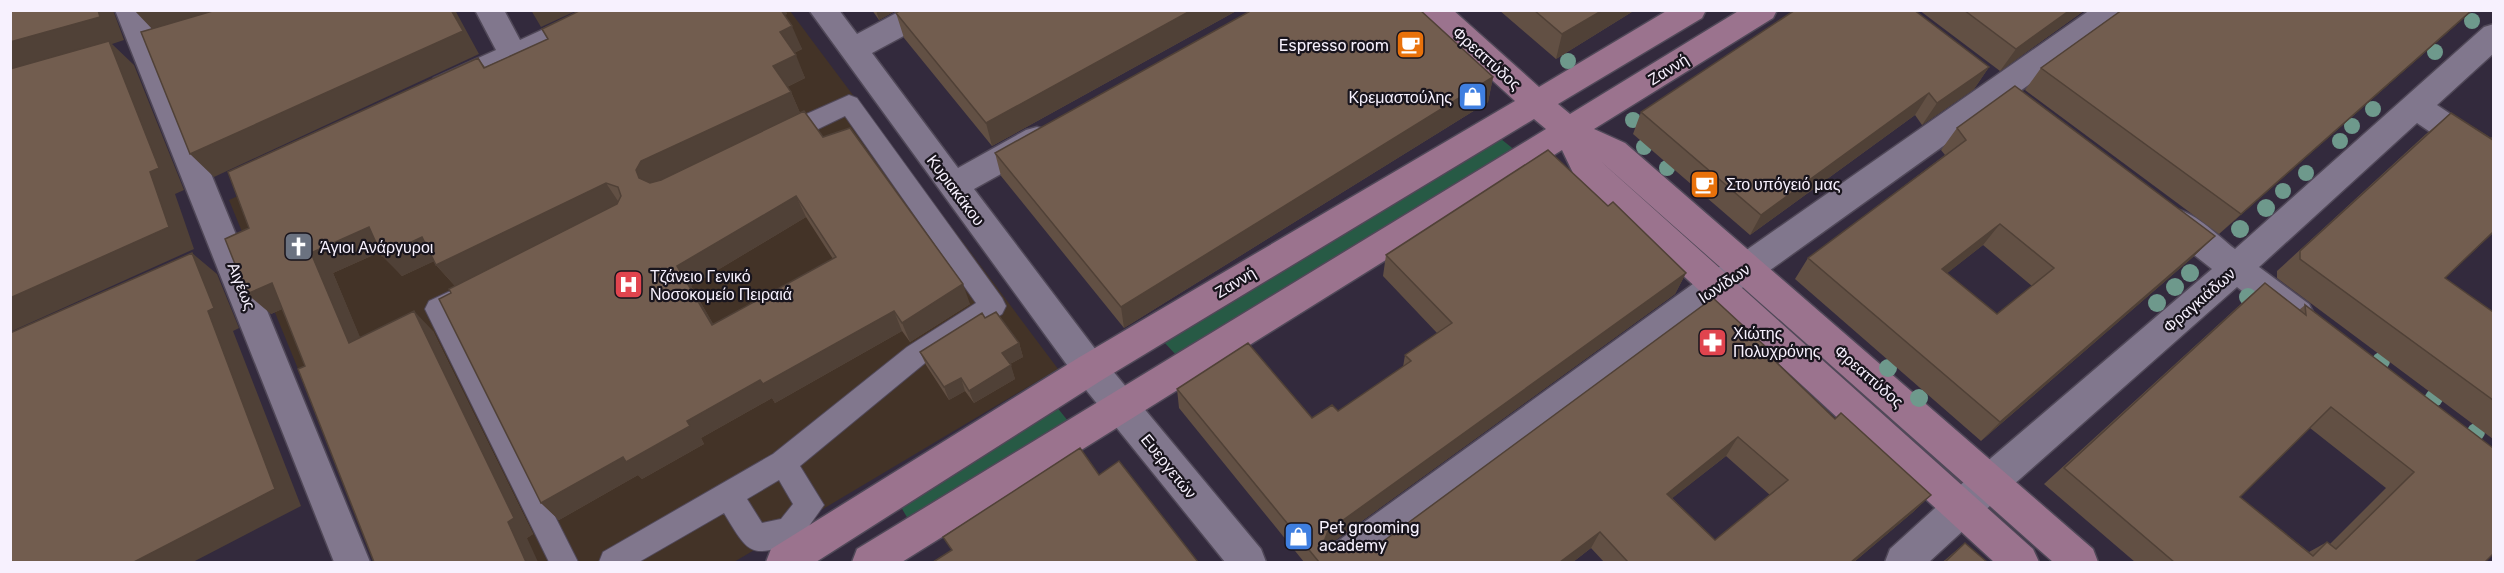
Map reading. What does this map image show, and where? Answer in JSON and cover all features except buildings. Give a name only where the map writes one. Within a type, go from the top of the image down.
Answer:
[{"type":"street","name":"Αιγέως","points":[[129,10],[217,192],[228,250],[352,562]]},
{"type":"street","points":[[489,10],[513,54]]},
{"type":"street","points":[[418,98],[613,10]]},
{"type":"street","name":"Κυριακάκου","points":[[823,10],[1090,369]]},
{"type":"street","points":[[853,50],[927,10]]},
{"type":"street","name":"Φρεαττύδος","points":[[1434,10],[1568,130],[1614,152],[2080,562]]},
{"type":"street","name":"Ζαννή","points":[[800,551],[1090,369],[1692,10]]},
{"type":"street","name":"Ζαννή","points":[[870,562],[1763,10]]},
{"type":"street","name":"Ιωνίδων","points":[[1340,562],[1716,286],[2011,97],[2112,10]]},
{"type":"street","points":[[2489,10],[2493,13]]},
{"type":"street","name":"Φραγκιάδων","points":[[1903,562],[1990,482],[2236,268],[2493,35]]},
{"type":"street","points":[[1974,70],[2011,97]]},
{"type":"street","points":[[2415,106],[2493,159]]},
{"type":"street","points":[[952,186],[1065,124]]},
{"type":"street","name":"Φρεαττύδος","points":[[1568,130],[1584,166],[2020,562]]},
{"type":"street","points":[[2151,204],[2322,333]]},
{"type":"street","points":[[195,265],[228,250]]},
{"type":"street","name":"Ευεργετών","points":[[1090,369],[1248,562]]},
{"type":"lane","points":[[613,562],[783,463],[916,356],[993,306],[849,104],[757,148]]},
{"type":"lane","points":[[499,278],[438,309],[564,562]]},
{"type":"lane","points":[[729,496],[755,538],[800,551],[810,505],[783,463]]},
{"type":"shaded area","name":"Τζάνειο Γενικό Νοσοκομείο Πειραιά","points":[[643,11],[790,11],[1058,369],[734,562],[377,562],[229,200]]},
{"type":"green space","points":[[1501,139],[1516,151],[1177,356],[1163,341]]},
{"type":"green space","points":[[1056,406],[1068,421],[908,519],[898,502]]},
{"type":"place","name":"Espresso room","points":[[1410,45]]},
{"type":"place","name":"Κρεμαστούλης","points":[[1473,97]]},
{"type":"place","name":"Στο υπόγειό μας","points":[[1705,184]]},
{"type":"place","name":"Άγιοι Ανάργυροι","points":[[299,247]]},
{"type":"place","name":"Τζάνειο Γενικό Νοσοκομείο Πειραιά","points":[[629,285]]},
{"type":"place","name":"Χιώτης Πολυχρόνης","points":[[1712,342]]},
{"type":"place","name":"Pet grooming academy","points":[[1298,536]]}]
